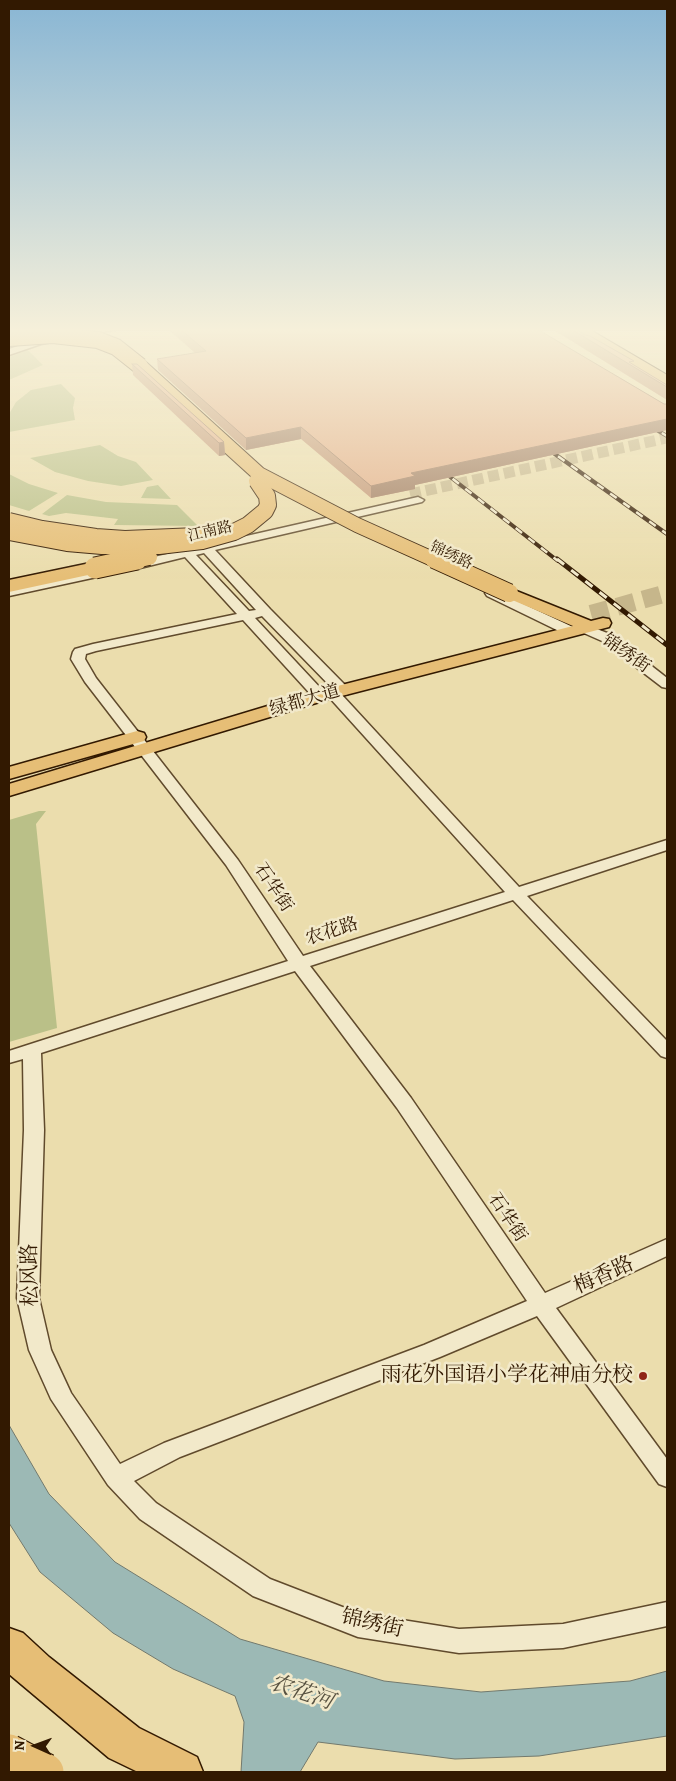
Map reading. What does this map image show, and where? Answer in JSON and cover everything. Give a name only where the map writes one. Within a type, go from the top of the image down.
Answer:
[{"type":"highway","points":[[251,522],[265,488]]},
{"type":"highway","points":[[9,532],[75,544],[130,547],[202,541],[234,532],[251,522],[268,505],[265,488]]},
{"type":"highway","points":[[9,586],[222,540],[256,526],[264,520],[265,488]]},
{"type":"highway","points":[[9,1647],[124,1743],[182,1772]]},
{"type":"highway","points":[[9,1733],[27,1772]]},
{"type":"highway","points":[[9,1753],[46,1772]]},
{"type":"main road","points":[[184,412],[231,462],[265,488],[304,499],[357,525],[580,623]]},
{"type":"main road","points":[[187,412],[265,488]]},
{"type":"main road","points":[[9,520],[67,533],[125,538],[207,534],[251,522]]},
{"type":"main road","name":"绿都大道","points":[[9,773],[140,743],[327,689],[580,623]]},
{"type":"main road","name":"绿都大道","points":[[9,790],[140,743]]},
{"type":"street","name":"江南路","points":[[9,514],[72,528],[162,533],[248,528],[323,518],[414,497]]},
{"type":"street","name":"江南路","points":[[9,592],[274,535],[323,518]]},
{"type":"street","name":"锦绣路","points":[[323,518],[454,575],[580,623]]},
{"type":"street","points":[[9,538],[135,551],[169,549],[274,535]]},
{"type":"street","points":[[207,549],[265,612],[327,689],[516,894],[667,1052]]},
{"type":"street","points":[[188,554],[245,617],[327,689]]},
{"type":"street","name":"石华街","points":[[265,612],[93,648],[80,652],[78,658],[90,678],[232,863],[299,964],[404,1103],[541,1304],[667,1477]]},
{"type":"street","name":"锦绣街","points":[[580,623],[607,638],[667,684]]},
{"type":"street","name":"农花路","points":[[9,1057],[667,845]]},
{"type":"street","name":"松风路","points":[[32,1050],[34,1130],[28,1298],[40,1350],[62,1399],[116,1478]]},
{"type":"street","name":"梅香路","points":[[116,1478],[172,1450],[432,1351],[587,1285],[667,1247]]},
{"type":"street","name":"锦绣街","points":[[116,1478],[148,1511],[262,1588],[358,1625],[459,1641],[563,1636],[667,1614]]},
{"type":"green space","points":[[10,412],[74,412],[75,420],[9,432]]},
{"type":"green space","points":[[100,445],[118,456],[136,462],[153,480],[121,486],[88,481],[55,472],[30,458]]},
{"type":"green space","points":[[9,474],[29,484],[58,493],[29,511],[9,505]]},
{"type":"green space","points":[[158,485],[171,499],[141,498],[147,487]]},
{"type":"green space","points":[[67,495],[106,502],[177,505],[198,526],[114,525],[118,519],[66,513],[49,516],[42,514]]},
{"type":"green space","points":[[39,811],[46,811],[36,824],[57,1028],[9,1042],[9,820]]},
{"type":"water","name":"农花河","points":[[9,1425],[49,1494],[115,1562],[240,1639],[384,1681],[481,1692],[630,1681],[667,1671],[667,1736],[539,1756],[455,1759],[318,1742],[300,1772],[241,1772],[244,1722],[235,1696],[173,1669],[113,1633],[40,1572],[9,1523]]},
{"type":"building","points":[[185,412],[191,412],[224,442],[219,443]]},
{"type":"building","points":[[217,412],[667,412],[667,419],[411,473],[415,476],[371,486],[301,427],[246,438]]},
{"type":"tunnel","points":[[410,494],[667,438]]},
{"type":"tunnel","points":[[591,614],[667,593]]},
{"type":"railway","points":[[648,425],[667,436]]},
{"type":"railway","points":[[545,447],[667,534]]},
{"type":"railway","points":[[440,469],[558,561]]},
{"type":"railway","points":[[557,559],[667,645]]},
{"type":"place","name":"雨花外国语小学花神庙分校","points":[[643,1376]]}]
